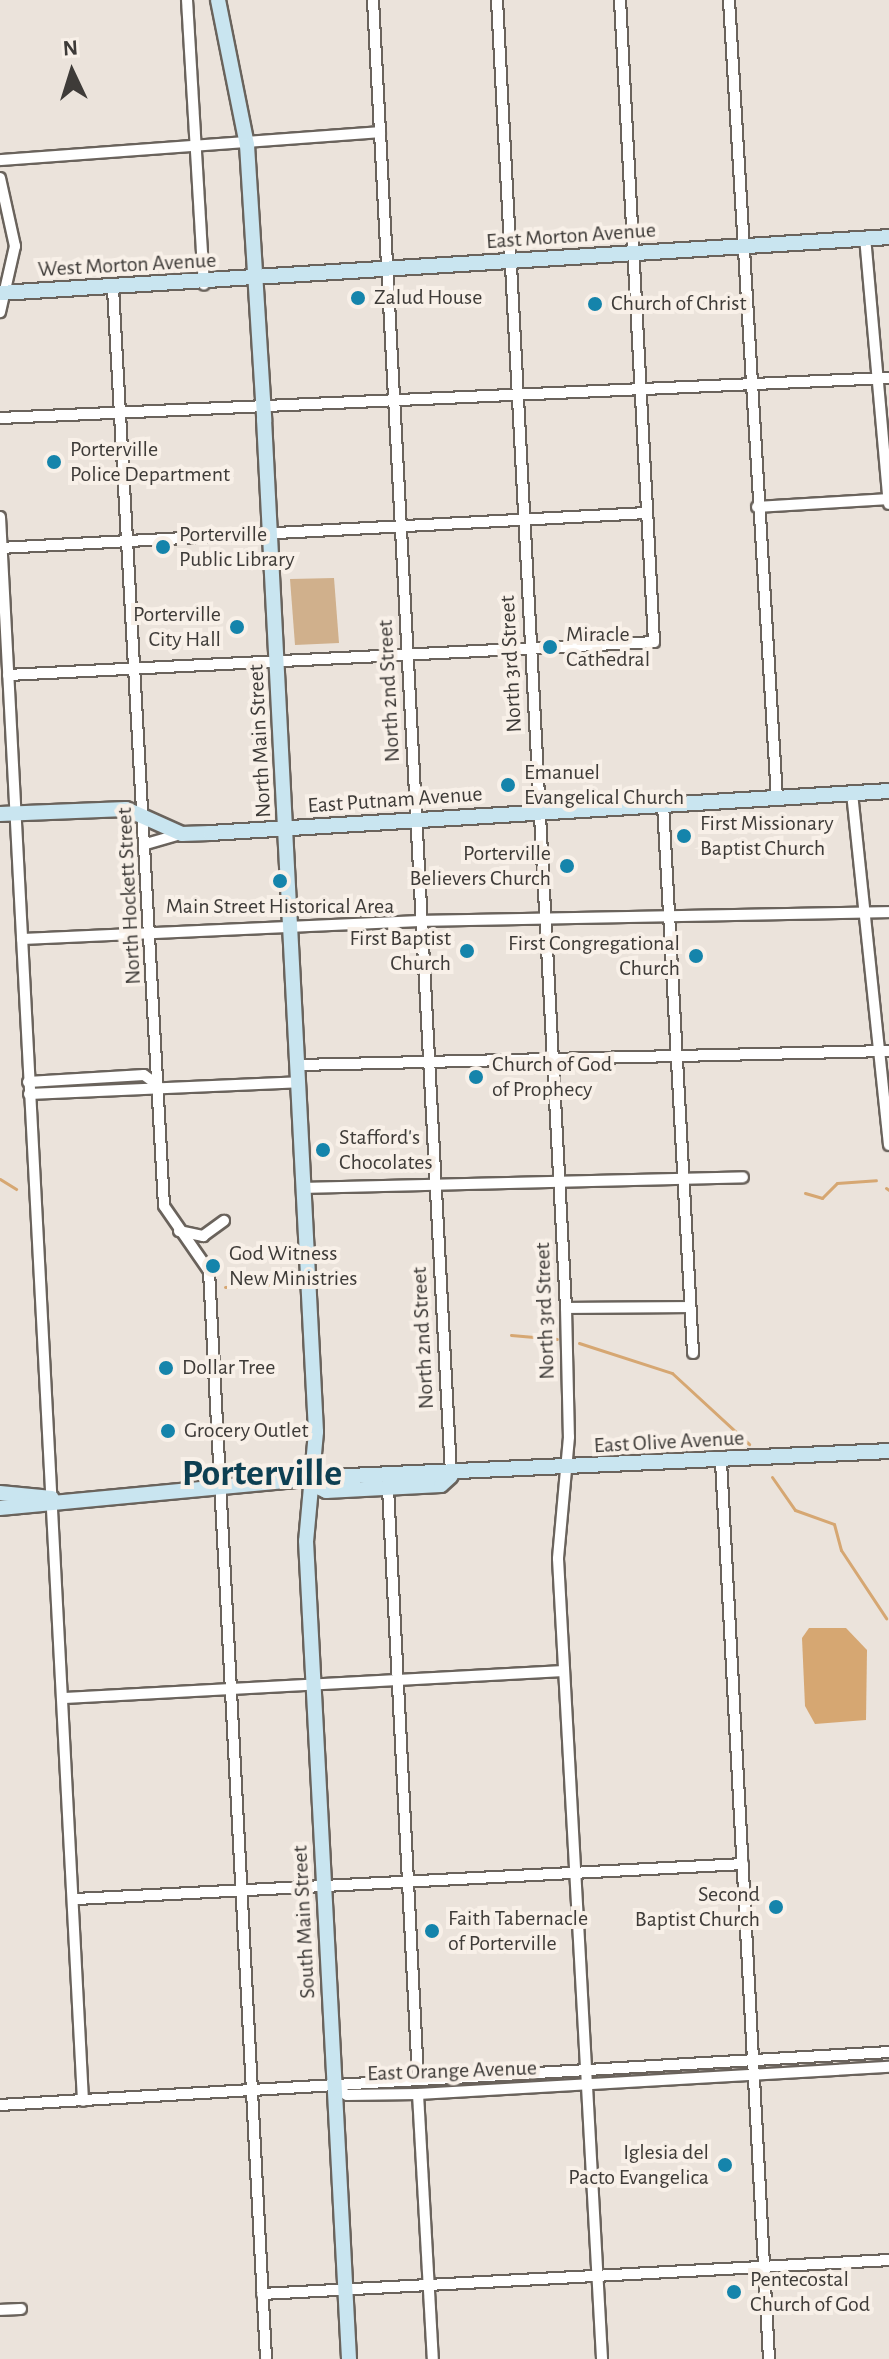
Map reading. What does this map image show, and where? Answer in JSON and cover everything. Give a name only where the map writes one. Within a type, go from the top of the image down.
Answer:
[{"type":"main road","name":"North Main Street","points":[[218,0],[247,145],[264,409],[316,1432],[309,1483]]},
{"type":"main road","name":"East Morton Avenue","points":[[256,280],[636,255],[741,244],[889,237]]},
{"type":"main road","name":"West Morton Avenue","points":[[2,293],[256,280]]},
{"type":"main road","name":"East Putnam Avenue","points":[[182,834],[889,791]]},
{"type":"main road","points":[[6,813],[108,808],[144,815],[182,834]]},
{"type":"main road","name":"East Olive Avenue","points":[[309,1483],[414,1472],[451,1476],[889,1451]]},
{"type":"main road","name":"East Olive Avenue","points":[[309,1483],[326,1491],[388,1488],[441,1485],[451,1476]]},
{"type":"main road","points":[[0,1508],[52,1498],[309,1483]]},
{"type":"main road","name":"South Main Street","points":[[309,1483],[314,1686],[349,2359]]},
{"type":"main road","points":[[0,1493],[52,1498]]},
{"type":"street","points":[[187,0],[204,284]]},
{"type":"street","name":"North 2nd Street","points":[[373,0],[451,1476]]},
{"type":"street","name":"North 3rd Street","points":[[497,0],[566,1308],[567,1469],[558,1559],[602,2359]]},
{"type":"street","points":[[8,675],[407,651],[654,642],[636,255],[620,0]]},
{"type":"street","points":[[729,0],[749,382],[777,798]]},
{"type":"street","points":[[0,160],[247,145],[380,132]]},
{"type":"street","points":[[0,178],[15,246],[0,312]]},
{"type":"street","points":[[757,507],[889,502],[883,378],[865,237]]},
{"type":"street","name":"North Hockett Street","points":[[113,288],[118,413],[152,931],[164,1206],[178,1231],[209,1271],[266,2359]]},
{"type":"street","points":[[0,418],[392,404],[749,382],[883,378]]},
{"type":"street","points":[[1,548],[647,513]]},
{"type":"street","points":[[0,517],[8,675],[6,813],[22,939],[76,1899],[83,2101]]},
{"type":"street","points":[[852,793],[884,1052],[889,1145]]},
{"type":"street","points":[[663,804],[693,1353]]},
{"type":"street","points":[[146,844],[182,834]]},
{"type":"street","points":[[22,939],[291,925],[889,912]]},
{"type":"street","points":[[298,1065],[884,1052]]},
{"type":"street","points":[[29,1088],[299,1082]]},
{"type":"street","points":[[305,1188],[684,1176],[743,1177]]},
{"type":"street","points":[[178,1231],[203,1236],[224,1221]]},
{"type":"street","points":[[566,1308],[689,1307]]},
{"type":"street","points":[[721,1461],[769,2359]]},
{"type":"street","points":[[388,1488],[418,2078]]},
{"type":"street","points":[[65,1698],[563,1671]]},
{"type":"street","points":[[76,1899],[743,1864]]},
{"type":"street","name":"East Orange Avenue","points":[[335,2087],[418,2078],[889,2052]]},
{"type":"street","name":"East Orange Avenue","points":[[335,2087],[347,2095],[418,2094],[889,2067]]},
{"type":"street","points":[[0,2105],[335,2087]]},
{"type":"street","points":[[418,2094],[433,2359]]},
{"type":"street","points":[[262,2294],[889,2260]]},
{"type":"street","points":[[0,2310],[21,2309]]},
{"type":"shaded area","points":[[334,578],[339,643],[295,645],[290,579]]},
{"type":"shaded area","points":[[809,1628],[846,1628],[867,1650],[866,1720],[815,1724],[805,1706],[802,1638]]},
{"type":"waterway","points":[[0,1179],[16,1189]]},
{"type":"waterway","points":[[805,1193],[822,1198],[837,1183],[876,1180]]},
{"type":"waterway","points":[[225,1287],[290,1284]]},
{"type":"waterway","points":[[511,1335],[557,1339]]},
{"type":"waterway","points":[[579,1343],[672,1373],[749,1444]]},
{"type":"waterway","points":[[772,1477],[795,1510],[834,1524],[841,1550],[886,1618]]},
{"type":"place","name":"Zalud House","points":[[358,298]]},
{"type":"place","name":"Church of Christ","points":[[595,304]]},
{"type":"place","name":"Porterville Police Department","points":[[54,462]]},
{"type":"place","name":"Porterville Public Library","points":[[163,547]]},
{"type":"place","name":"Porterville City Hall","points":[[237,627]]},
{"type":"place","name":"Miracle Cathedral","points":[[550,647]]},
{"type":"place","name":"Emanuel Evangelical Church","points":[[508,785]]},
{"type":"place","name":"First Missionary Baptist Church","points":[[684,836]]},
{"type":"place","name":"Porterville Believers Church","points":[[567,866]]},
{"type":"place","name":"Main Street Historical Area","points":[[280,881]]},
{"type":"place","name":"First Baptist Church","points":[[467,951]]},
{"type":"place","name":"First Congregational Church","points":[[696,956]]},
{"type":"place","name":"Church of God of Prophecy","points":[[476,1077]]},
{"type":"place","name":"Stafford's Chocolates","points":[[323,1150]]},
{"type":"place","name":"God Witness New Ministries","points":[[213,1266]]},
{"type":"place","name":"Dollar Tree","points":[[166,1368]]},
{"type":"place","name":"Grocery Outlet","points":[[168,1431]]},
{"type":"place","name":"Second Baptist Church","points":[[776,1907]]},
{"type":"place","name":"Faith Tabernacle of Porterville","points":[[432,1931]]},
{"type":"place","name":"Iglesia del Pacto Evangelica","points":[[725,2165]]},
{"type":"place","name":"Pentecostal Church of God","points":[[734,2292]]},
{"type":"district","name":"Porterville","points":[[262,1475]]}]
